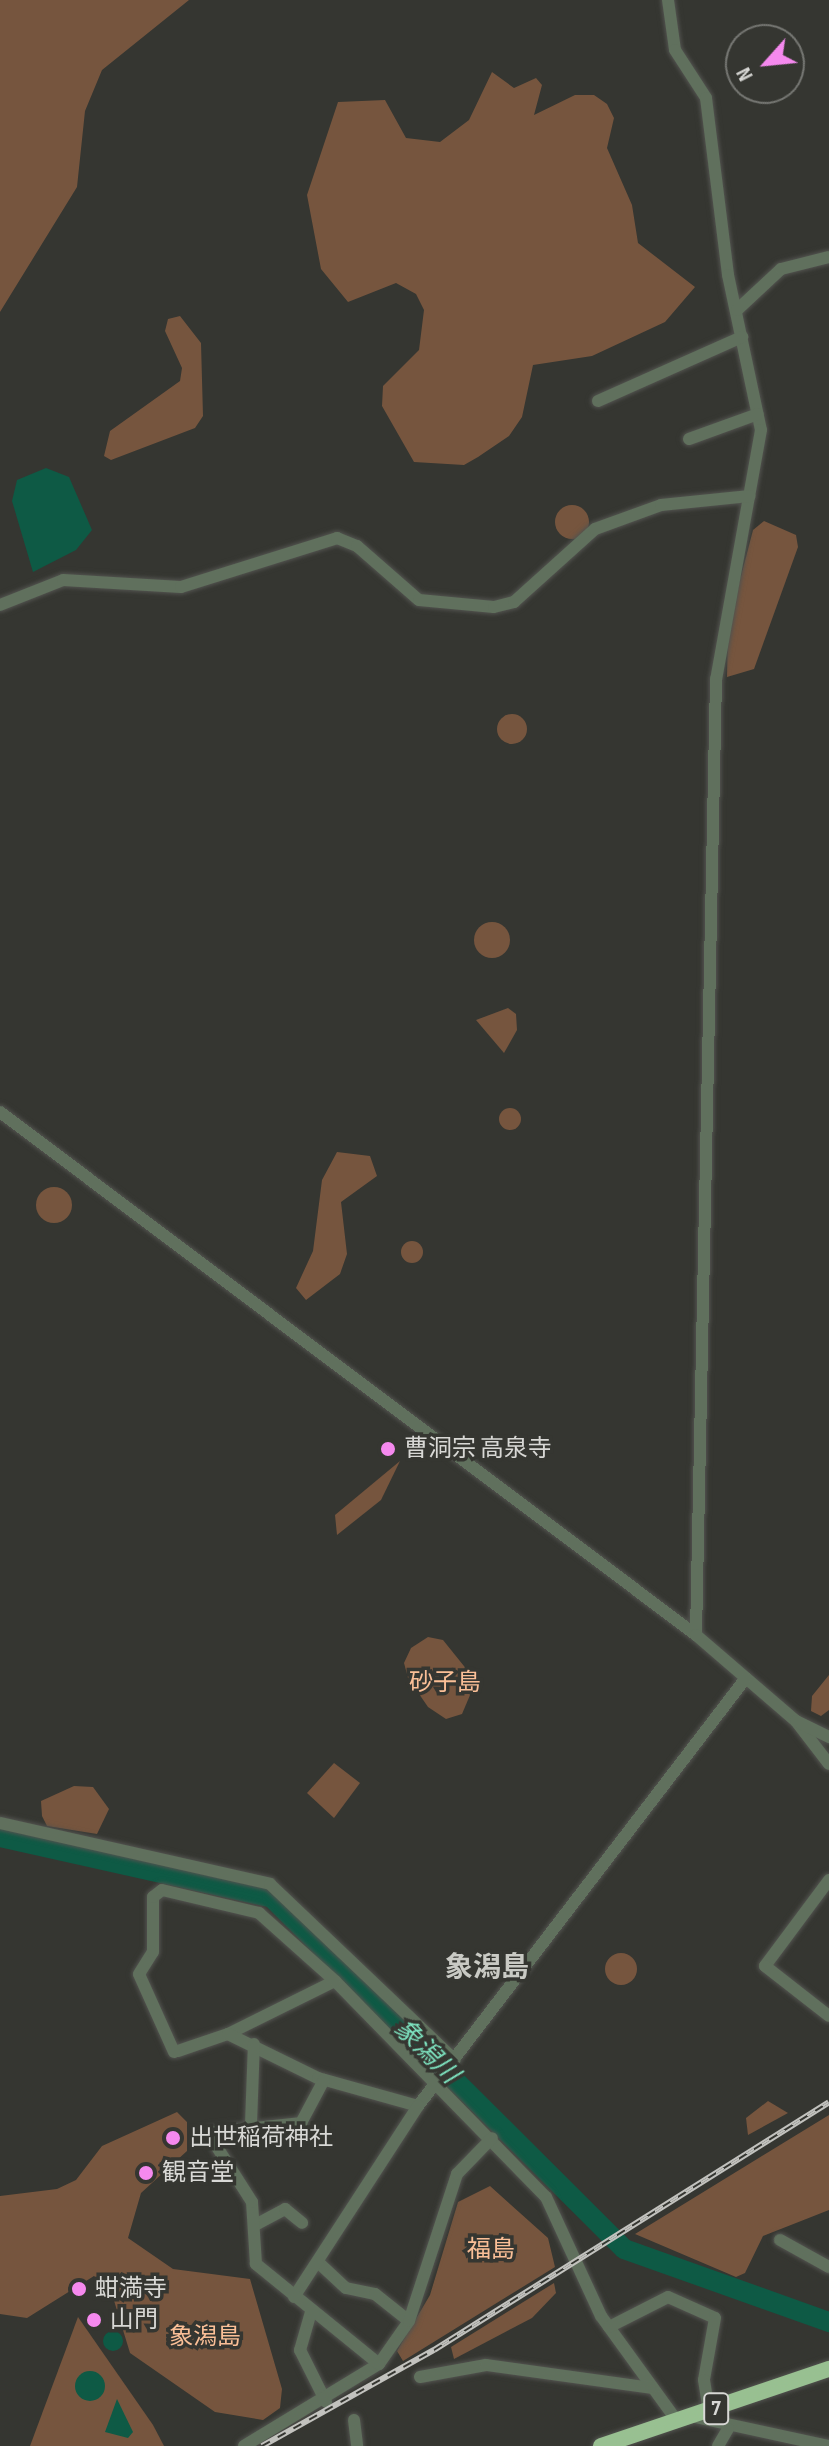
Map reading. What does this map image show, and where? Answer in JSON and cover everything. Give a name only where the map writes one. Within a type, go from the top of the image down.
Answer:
[{"type":"highway","name":"7","points":[[603,2446],[829,2369]]},
{"type":"street","points":[[668,0],[675,50],[706,98],[737,310],[758,414],[750,496],[716,679],[696,1635]]},
{"type":"street","points":[[737,310],[781,269],[829,257]]},
{"type":"street","points":[[598,401],[742,337]]},
{"type":"street","points":[[689,439],[758,414]]},
{"type":"street","points":[[0,605],[63,580],[181,587],[337,538],[357,546],[419,600],[494,607],[514,602],[595,529],[661,505],[750,496]]},
{"type":"street","points":[[0,1112],[696,1635],[796,1721],[829,1764]]},
{"type":"street","points":[[294,2297],[320,2264],[418,2106],[746,1678]]},
{"type":"street","points":[[796,1721],[829,1737]]},
{"type":"street","points":[[0,1823],[270,1884],[455,2060]]},
{"type":"street","points":[[829,1880],[765,1966],[829,2016]]},
{"type":"street","points":[[335,1981],[228,2034],[176,2052],[139,1974],[153,1952],[153,1897],[162,1890],[259,1913],[335,1981],[492,2138],[546,2197],[609,2327],[677,2421]]},
{"type":"street","points":[[228,2034],[324,2080],[418,2106]]},
{"type":"street","points":[[251,2124],[254,2044]]},
{"type":"street","points":[[324,2080],[301,2123],[251,2124],[208,2133],[252,2202],[257,2224],[256,2264],[311,2312],[379,2364]]},
{"type":"street","points":[[244,2446],[326,2402],[379,2364],[409,2321],[457,2174],[492,2138]]},
{"type":"street","points":[[257,2224],[285,2209],[302,2223]]},
{"type":"street","points":[[780,2240],[829,2267]]},
{"type":"street","points":[[320,2264],[346,2288],[375,2294],[409,2321]]},
{"type":"street","points":[[609,2327],[668,2297],[715,2318],[704,2380],[702,2414],[728,2429],[828,2446]]},
{"type":"street","points":[[311,2312],[300,2350],[326,2402]]},
{"type":"street","points":[[420,2377],[486,2365],[652,2388]]},
{"type":"street","points":[[354,2420],[357,2446]]},
{"type":"street","points":[[718,2446],[728,2429]]},
{"type":"green space","points":[[0,0],[189,0],[102,70],[85,111],[77,187],[0,312]]},
{"type":"green space","points":[[492,72],[514,88],[536,78],[542,85],[534,115],[575,95],[594,95],[607,104],[614,118],[607,148],[632,205],[638,243],[695,287],[665,322],[592,356],[533,365],[522,417],[509,436],[478,457],[464,465],[414,462],[382,406],[383,386],[419,350],[424,310],[416,294],[396,283],[348,302],[321,269],[307,195],[338,102],[385,100],[406,138],[440,142],[469,120]]},
{"type":"green space","points":[[180,316],[201,343],[203,416],[195,428],[111,460],[104,456],[110,431],[180,381],[182,368],[165,331],[168,319]]},
{"type":"green space","points":[[572,505],[584,510],[589,522],[584,534],[572,539],[560,534],[555,522],[560,510]]},
{"type":"green space","points":[[764,521],[796,535],[798,547],[754,669],[727,677],[728,626],[753,530]]},
{"type":"green space","points":[[512,714],[518,715],[526,723],[526,735],[518,743],[512,744],[506,743],[498,735],[497,729],[498,723],[506,715]]},
{"type":"green space","points":[[492,922],[505,927],[510,940],[505,953],[492,958],[479,953],[474,940],[479,927]]},
{"type":"green space","points":[[508,1008],[516,1014],[517,1030],[504,1053],[476,1020]]},
{"type":"green space","points":[[510,1108],[518,1111],[521,1119],[518,1127],[510,1130],[502,1127],[499,1119],[502,1111]]},
{"type":"green space","points":[[337,1152],[370,1156],[377,1176],[341,1202],[347,1254],[340,1274],[306,1300],[296,1288],[313,1251],[322,1180]]},
{"type":"green space","points":[[54,1187],[67,1192],[72,1205],[67,1218],[54,1223],[41,1218],[36,1205],[41,1192]]},
{"type":"green space","points":[[412,1241],[420,1244],[423,1252],[420,1260],[412,1263],[404,1260],[401,1252],[404,1244]]},
{"type":"green space","points":[[400,1461],[381,1500],[337,1535],[335,1515]]},
{"type":"green space","name":"砂子島","points":[[428,1637],[443,1640],[476,1681],[462,1714],[446,1719],[428,1707],[408,1678],[404,1663],[411,1648]]},
{"type":"green space","points":[[829,1675],[829,1710],[821,1716],[811,1711],[812,1696]]},
{"type":"green space","points":[[334,1763],[360,1783],[334,1818],[307,1793]]},
{"type":"green space","points":[[74,1786],[93,1787],[109,1809],[97,1834],[47,1826],[42,1816],[41,1801]]},
{"type":"green space","points":[[621,1953],[632,1958],[637,1969],[632,1980],[621,1985],[610,1980],[605,1969],[610,1958]]},
{"type":"green space","points":[[768,2101],[788,2113],[748,2135],[746,2118]]},
{"type":"green space","name":"象潟島","points":[[177,2112],[187,2122],[187,2151],[141,2193],[128,2238],[173,2269],[250,2279],[282,2389],[280,2408],[263,2420],[215,2412],[130,2353],[112,2294],[94,2276],[27,2318],[0,2314],[0,2196],[57,2189],[76,2180],[102,2146]]},
{"type":"green space","points":[[829,2115],[829,2210],[763,2236],[745,2273],[736,2277],[635,2234]]},
{"type":"green space","name":"福島","points":[[490,2186],[548,2238],[555,2267],[403,2361],[397,2351],[430,2295],[458,2202]]},
{"type":"green space","name":"福島","points":[[554,2283],[556,2293],[532,2318],[454,2359],[451,2347]]},
{"type":"green space","points":[[78,2317],[153,2425],[164,2446],[30,2446]]},
{"type":"shaded area","points":[[46,468],[69,477],[92,530],[76,550],[33,572],[12,501],[17,480]]},
{"type":"shaded area","points":[[113,2331],[120,2334],[123,2341],[120,2348],[113,2351],[106,2348],[103,2341],[106,2334]]},
{"type":"shaded area","points":[[90,2371],[101,2375],[105,2386],[101,2397],[90,2401],[79,2397],[75,2386],[79,2375]]},
{"type":"shaded area","points":[[117,2399],[133,2432],[128,2438],[105,2432]]},
{"type":"waterway","name":"象潟川","points":[[0,1837],[272,1898],[624,2249],[829,2322]]},
{"type":"railway","points":[[262,2446],[434,2350],[829,2102]]},
{"type":"place","name":"曹洞宗 高泉寺","points":[[388,1449]]},
{"type":"place","name":"出世稲荷神社","points":[[173,2138]]},
{"type":"place","name":"観音堂","points":[[146,2173]]},
{"type":"place","name":"蚶満寺","points":[[79,2289]]},
{"type":"place","name":"山門","points":[[94,2320]]},
{"type":"district","name":"象潟島","points":[[487,1968]]}]
